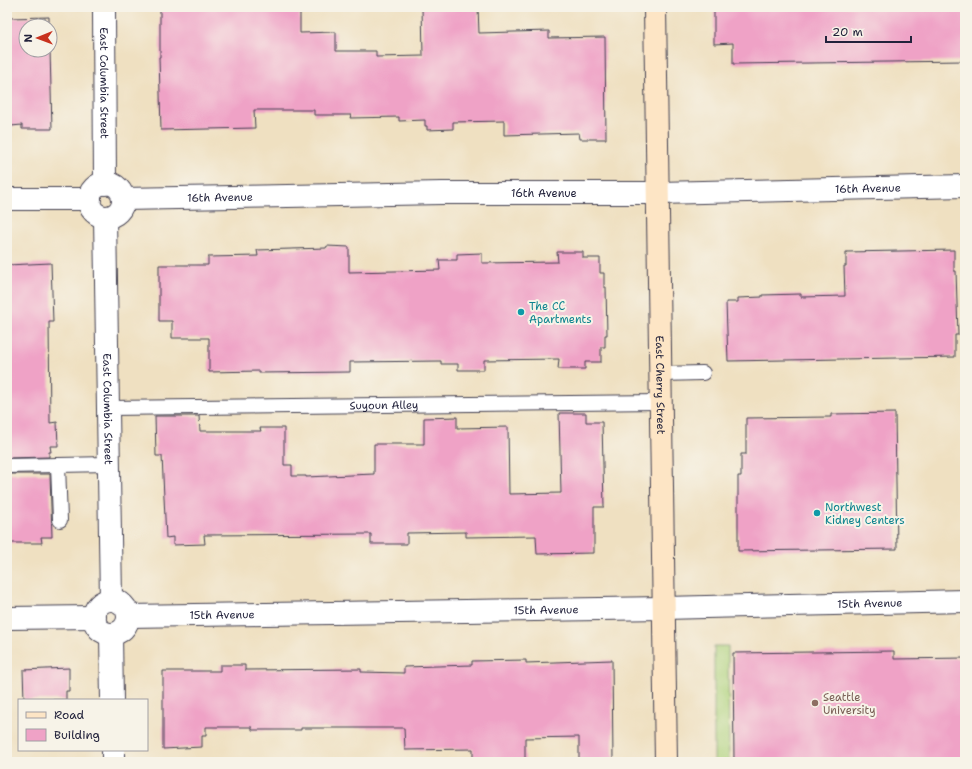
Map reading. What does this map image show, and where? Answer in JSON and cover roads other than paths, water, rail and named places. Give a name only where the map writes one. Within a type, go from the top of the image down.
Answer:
[{"type":"main road","name":"East Cherry Street","points":[[656,7],[666,762]]},
{"type":"street","name":"East Columbia Street","points":[[104,7],[106,184]]},
{"type":"street","points":[[106,184],[114,185],[119,188],[123,199],[123,205],[120,210],[105,218],[95,212],[90,203],[94,188],[99,185],[106,184]]},
{"type":"street","name":"16th Avenue","points":[[123,199],[442,193],[658,193],[965,186]]},
{"type":"street","points":[[7,199],[90,199]]},
{"type":"street","name":"East Columbia Street","points":[[105,218],[111,600]]},
{"type":"street","points":[[111,600],[123,605],[128,616],[123,629],[114,634],[104,632],[99,629],[96,624],[95,617],[97,608],[101,604],[111,600]]},
{"type":"street","name":"15th Avenue","points":[[128,616],[664,608],[965,601]]},
{"type":"street","points":[[7,618],[95,617]]},
{"type":"street","points":[[111,634],[112,699]]},
{"type":"street","points":[[113,751],[113,762]]},
{"type":"lane","points":[[660,374],[703,373]]},
{"type":"lane","name":"Suyoun Alley","points":[[108,408],[661,402]]},
{"type":"lane","points":[[7,466],[109,464]]},
{"type":"lane","points":[[58,465],[60,520]]},
{"type":"place","name":"The CC Apartments","points":[[521,312]]},
{"type":"place","name":"Northwest Kidney Centers","points":[[817,513]]},
{"type":"place","name":"Seattle University","points":[[815,703]]}]
